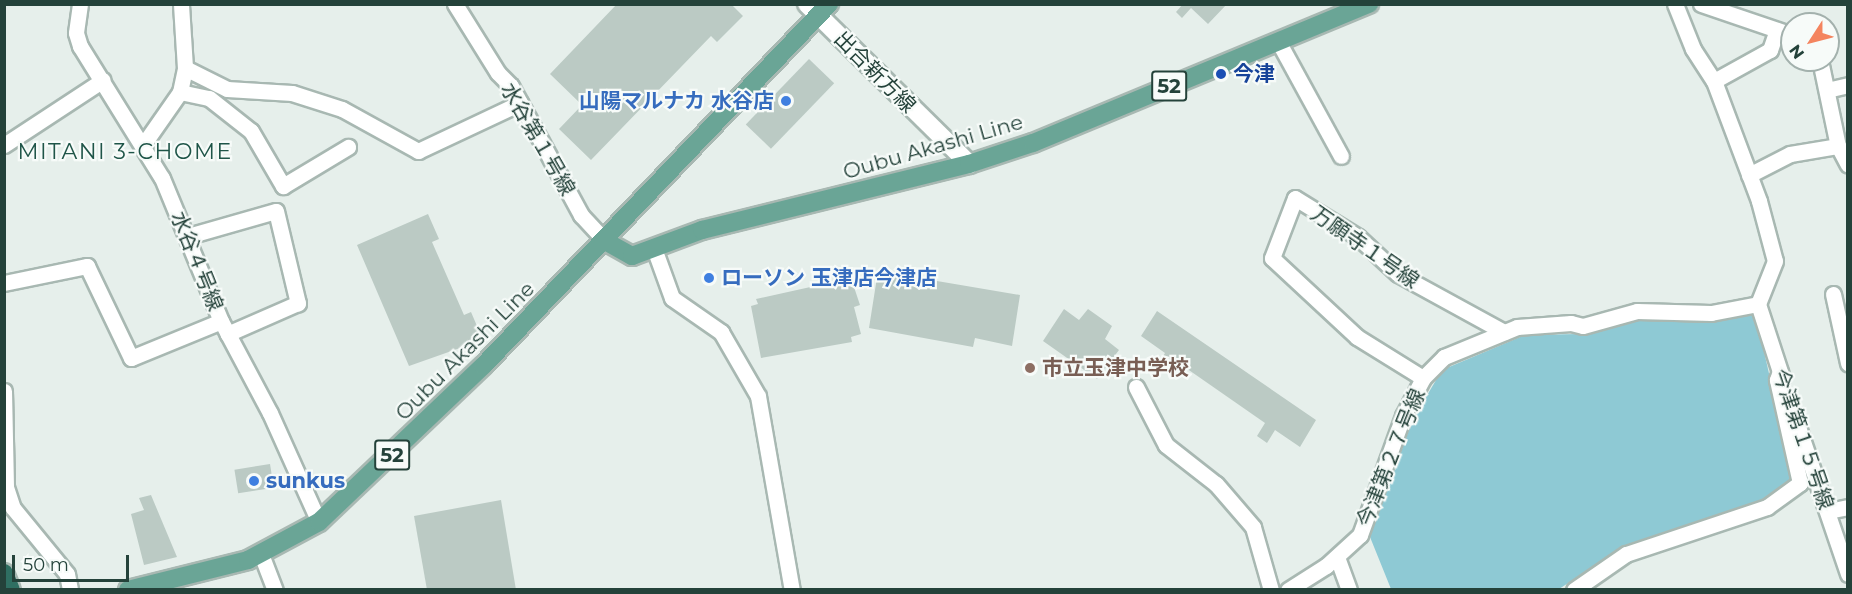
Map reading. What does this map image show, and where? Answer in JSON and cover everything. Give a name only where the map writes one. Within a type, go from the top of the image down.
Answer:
[{"type":"main road","name":"Oubu Akashi Line","points":[[605,241],[632,256],[654,251],[702,230],[969,164],[1369,4]]},
{"type":"main road","name":"Oubu Akashi Line","points":[[128,590],[206,574],[261,554],[319,522],[474,374],[605,241],[818,8]]},
{"type":"street","name":"水谷４号線","points":[[80,4],[76,33],[142,145],[188,236],[224,328],[319,522]]},
{"type":"street","points":[[142,145],[180,92],[185,68],[181,4]]},
{"type":"street","name":"水谷第１号線","points":[[455,4],[520,103],[581,215],[605,241]]},
{"type":"street","points":[[1675,4],[1693,49],[1714,81],[1749,175],[1774,261],[1758,304]]},
{"type":"street","points":[[1701,4],[1780,31]]},
{"type":"street","name":"出合新方線","points":[[818,8],[969,164]]},
{"type":"street","points":[[1714,81],[1770,50],[1777,30]]},
{"type":"street","points":[[1278,41],[1341,156]]},
{"type":"street","points":[[185,68],[227,89],[292,93],[342,109],[418,151],[520,103]]},
{"type":"street","points":[[1823,72],[1838,146],[1848,165]]},
{"type":"street","points":[[4,145],[103,80]]},
{"type":"street","points":[[1827,90],[1848,85]]},
{"type":"street","points":[[180,92],[209,98],[251,131],[283,186],[348,147]]},
{"type":"street","points":[[1749,175],[1790,154],[1838,146]]},
{"type":"street","name":"万願寺１号線","points":[[1422,378],[1357,338],[1272,258],[1295,198],[1358,237],[1398,274],[1504,333]]},
{"type":"street","points":[[4,283],[87,266],[131,357],[298,303],[276,211],[188,236]]},
{"type":"street","points":[[654,251],[672,297],[721,332],[758,396],[792,590]]},
{"type":"street","points":[[1833,294],[1848,363]]},
{"type":"street","name":"今津第２７号線","points":[[1288,590],[1337,557],[1360,535],[1403,416],[1422,378],[1444,357],[1504,333],[1572,317],[1583,326],[1637,311],[1711,313],[1758,304]]},
{"type":"street","name":"今津第１５号線","points":[[1758,304],[1848,574]]},
{"type":"street","points":[[1574,590],[1626,554],[1767,507],[1800,483],[1777,380],[1780,370]]},
{"type":"street","points":[[1136,387],[1166,445],[1216,484],[1254,527],[1271,590]]},
{"type":"street","points":[[4,392],[6,487],[14,508],[68,574],[70,590]]},
{"type":"street","points":[[1828,511],[1848,507]]},
{"type":"street","points":[[261,554],[275,590]]},
{"type":"street","points":[[1337,557],[1350,590]]},
{"type":"water","points":[[1755,312],[1791,470],[1792,481],[1781,494],[1622,548],[1559,589],[1391,589],[1370,537],[1413,419],[1442,370],[1525,335],[1580,334],[1643,314]]},
{"type":"building","points":[[617,4],[731,4],[743,16],[717,42],[711,36],[591,160],[559,129],[582,105],[550,74]]},
{"type":"building","points":[[1183,4],[1227,4],[1208,24],[1191,8],[1182,18],[1176,12]]},
{"type":"building","points":[[809,59],[834,83],[771,149],[746,124]]},
{"type":"building","points":[[428,214],[439,239],[432,242],[464,315],[471,312],[480,333],[460,348],[409,366],[357,245]]},
{"type":"building","points":[[878,271],[1020,295],[1012,346],[975,338],[973,347],[869,328]]},
{"type":"building","points":[[851,278],[860,305],[854,307],[861,334],[851,337],[852,342],[761,358],[751,306],[758,304],[756,299]]},
{"type":"building","points":[[1064,309],[1079,320],[1088,309],[1112,326],[1105,339],[1119,350],[1097,379],[1043,341]]},
{"type":"building","points":[[1157,311],[1316,420],[1300,447],[1275,430],[1267,443],[1257,436],[1265,423],[1173,359],[1165,372],[1157,367],[1165,353],[1141,336]]},
{"type":"building","points":[[270,464],[274,488],[238,493],[234,470]]},
{"type":"building","points":[[151,495],[177,557],[144,565],[131,514],[144,510],[139,498]]},
{"type":"building","points":[[501,500],[516,590],[427,590],[414,516]]},
{"type":"place","name":"今津","points":[[1221,74]]},
{"type":"place","name":"山陽マルナカ 水谷店","points":[[786,101]]},
{"type":"place","name":"ローソン 玉津店今津店","points":[[709,278]]},
{"type":"place","name":"市立玉津中学校","points":[[1030,368]]},
{"type":"place","name":"sunkus","points":[[254,481]]},
{"type":"district","name":"MITANI 3-CHOME","points":[[125,152]]}]
